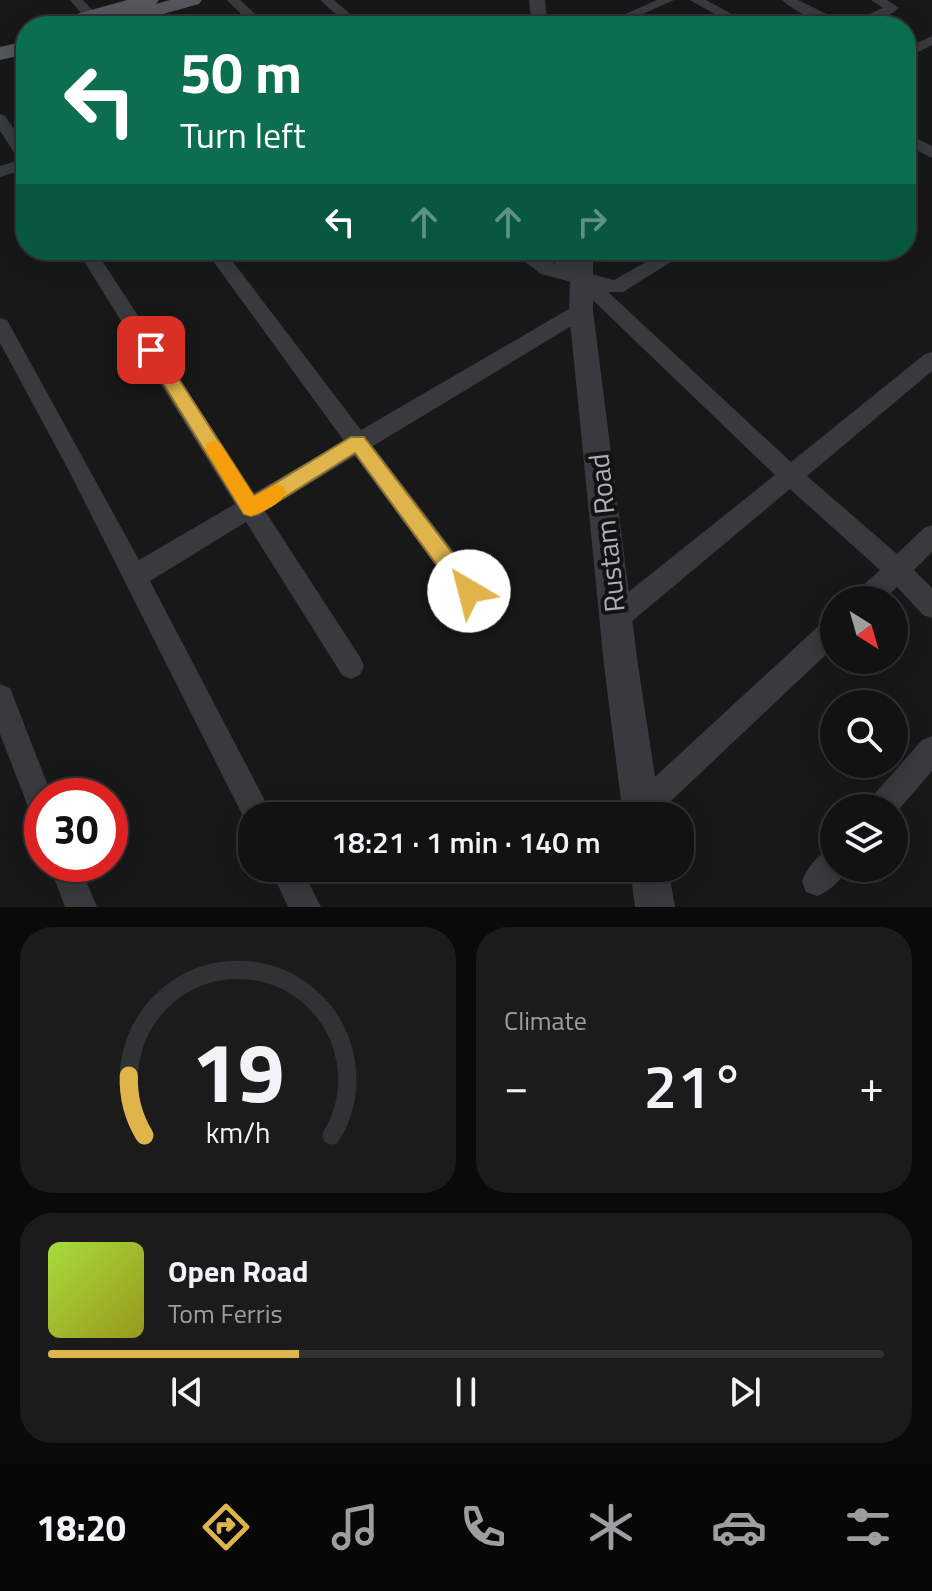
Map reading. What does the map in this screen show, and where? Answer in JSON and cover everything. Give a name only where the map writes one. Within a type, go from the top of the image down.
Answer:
[{"type":"main road","points":[[108,16],[149,0]]},
{"type":"main road","points":[[118,16],[192,0]]},
{"type":"street","points":[[76,0],[90,16]]},
{"type":"street","points":[[233,0],[250,16]]},
{"type":"street","points":[[326,0],[345,16]]},
{"type":"street","points":[[629,16],[668,0]]},
{"type":"street","points":[[696,0],[728,16]]},
{"type":"street","points":[[788,0],[821,16]]},
{"type":"street","points":[[875,16],[893,8],[877,0]]},
{"type":"street","points":[[0,119],[16,145]]},
{"type":"street","points":[[92,260],[351,666]]},
{"type":"street","points":[[222,260],[469,591]]},
{"type":"street","points":[[534,260],[547,269],[582,265],[616,287],[663,260]]},
{"type":"street","points":[[582,265],[790,475],[898,570],[932,606]]},
{"type":"street","name":"Rustam Road","points":[[582,265],[581,311],[641,802]]},
{"type":"street","points":[[135,576],[581,311]]},
{"type":"street","points":[[0,325],[77,464],[251,802]]},
{"type":"street","points":[[616,618],[932,360]]},
{"type":"street","points":[[881,586],[932,536]]},
{"type":"street","points":[[653,802],[820,642]]},
{"type":"street","points":[[0,698],[31,778]]},
{"type":"street","points":[[893,794],[932,750]]},
{"type":"street","points":[[71,882],[81,907]]},
{"type":"street","points":[[291,882],[302,906]]},
{"type":"street","points":[[651,882],[655,907]]},
{"type":"slow traffic","points":[[214,449],[251,508],[276,492]]},
{"type":"route","points":[[151,350],[251,508],[358,442],[469,591]]}]
